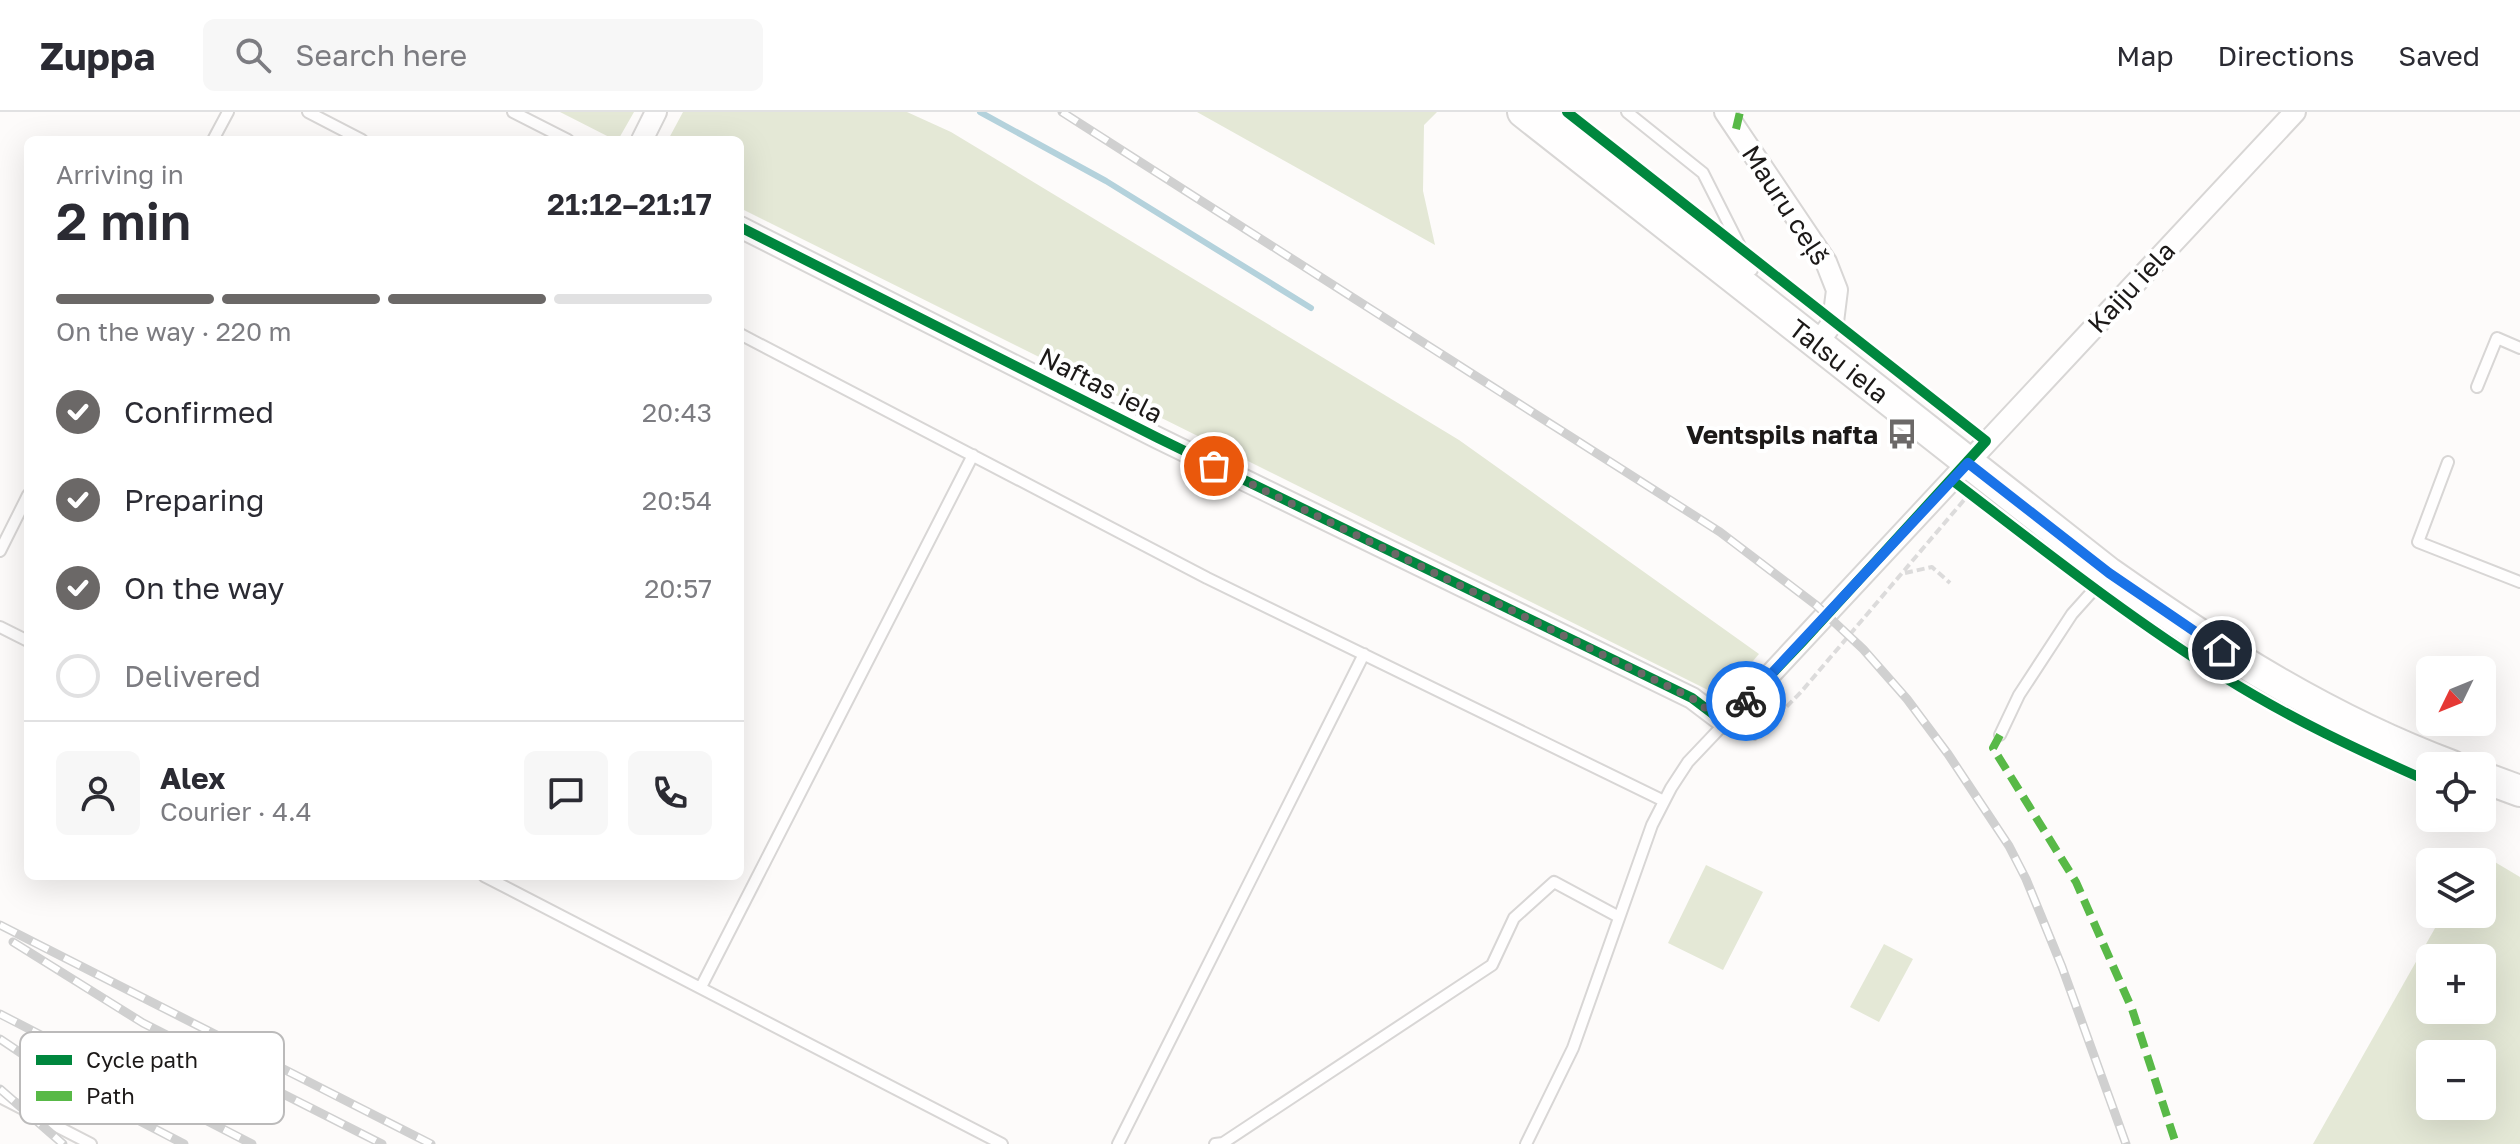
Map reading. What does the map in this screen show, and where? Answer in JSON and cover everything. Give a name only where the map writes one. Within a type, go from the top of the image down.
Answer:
[{"type":"main road","name":"Talsu iela","points":[[1523,112],[1746,277],[1817,344],[2109,573],[2196,634],[2303,698],[2416,752]]},
{"type":"main road","points":[[2496,782],[2520,791]]},
{"type":"street","points":[[644,136],[656,112]]},
{"type":"street","name":"Mauru ceļš","points":[[1725,112],[1826,262],[1837,290],[1833,322],[1817,344]]},
{"type":"street","name":"Kaiju iela","points":[[1968,463],[2295,112]]},
{"type":"street","name":"Naftas iela","points":[[744,229],[1172,445],[1692,698],[1725,723]]},
{"type":"street","points":[[1725,723],[1968,463]]},
{"type":"lane","points":[[215,136],[228,112]]},
{"type":"lane","points":[[308,112],[354,136]]},
{"type":"lane","points":[[513,112],[560,136]]},
{"type":"lane","points":[[1552,112],[1746,277]]},
{"type":"lane","points":[[1627,112],[1703,173],[1746,277]]},
{"type":"lane","points":[[744,336],[1207,578],[1664,801]]},
{"type":"lane","points":[[2477,387],[2497,338],[2520,348]]},
{"type":"lane","points":[[701,987],[973,455]]},
{"type":"lane","points":[[2448,462],[2418,542],[2520,582]]},
{"type":"lane","points":[[0,551],[24,503]]},
{"type":"lane","points":[[2000,735],[2019,695],[2072,614],[2109,573]]},
{"type":"lane","points":[[0,627],[24,639]]},
{"type":"lane","points":[[1118,1144],[1364,654]]},
{"type":"lane","points":[[1526,1144],[1573,1048],[1652,825],[1688,762],[1725,723]]},
{"type":"lane","points":[[492,880],[1002,1144]]},
{"type":"lane","points":[[1215,1144],[1223,1143],[1275,1111],[1492,965],[1514,918],[1554,882],[1619,917]]},
{"type":"lane","points":[[0,1097],[20,1107]]},
{"type":"lane","points":[[52,1124],[91,1144]]},
{"type":"path","points":[[1725,723],[1755,739],[1801,692],[1970,493],[1980,501]]},
{"type":"path","points":[[1902,573],[1932,567],[1950,583]]},
{"type":"green space","points":[[560,112],[634,112],[620,136],[607,136]]},
{"type":"green space","points":[[683,112],[907,112],[951,132],[1459,440],[1759,654],[1722,697],[744,210],[744,136],[670,136]]},
{"type":"green space","points":[[1197,112],[1437,112],[1424,125],[1423,191],[1435,245]]},
{"type":"green space","points":[[2496,863],[2520,877],[2520,1144],[2313,1144],[2416,962],[2416,1024],[2496,1024],[2496,944],[2426,944],[2435,928],[2496,928]]},
{"type":"green space","points":[[1706,865],[1763,892],[1723,970],[1668,943]]},
{"type":"green space","points":[[1884,944],[1913,959],[1879,1022],[1850,1007]]},
{"type":"waterway","points":[[980,112],[1106,181],[1311,308]]},
{"type":"railway","points":[[1062,112],[1720,532],[1816,605],[1863,649],[1907,699],[1948,754],[2009,846],[2062,967],[2126,1144]]},
{"type":"railway","points":[[0,925],[211,1032]]},
{"type":"railway","points":[[13,942],[161,1032]]},
{"type":"railway","points":[[0,1014],[35,1032]]},
{"type":"railway","points":[[0,1039],[20,1052]]},
{"type":"railway","points":[[284,1069],[431,1144]]},
{"type":"railway","points":[[0,1089],[20,1106]]},
{"type":"railway","points":[[284,1094],[382,1144]]},
{"type":"railway","points":[[40,1124],[63,1144]]},
{"type":"railway","points":[[146,1124],[184,1144]]},
{"type":"railway","points":[[213,1124],[252,1144]]},
{"type":"marked path","points":[[1736,129],[1740,112]]},
{"type":"marked path","points":[[2000,735],[1993,748],[2076,882],[2132,1009],[2176,1144]]},
{"type":"cycle path","points":[[744,229],[1158,438],[1692,698],[1725,723],[1986,441],[1567,112]]},
{"type":"cycle path","points":[[1952,480],[2120,607],[2224,677],[2325,733],[2416,776]]},
{"type":"way so far","points":[[1214,466],[1692,698],[1725,723],[1746,701]]},
{"type":"place","name":"Ventspils nafta","points":[[1902,434]]},
{"type":"route","points":[[1746,701],[1968,463],[2109,573],[2222,650]]}]
